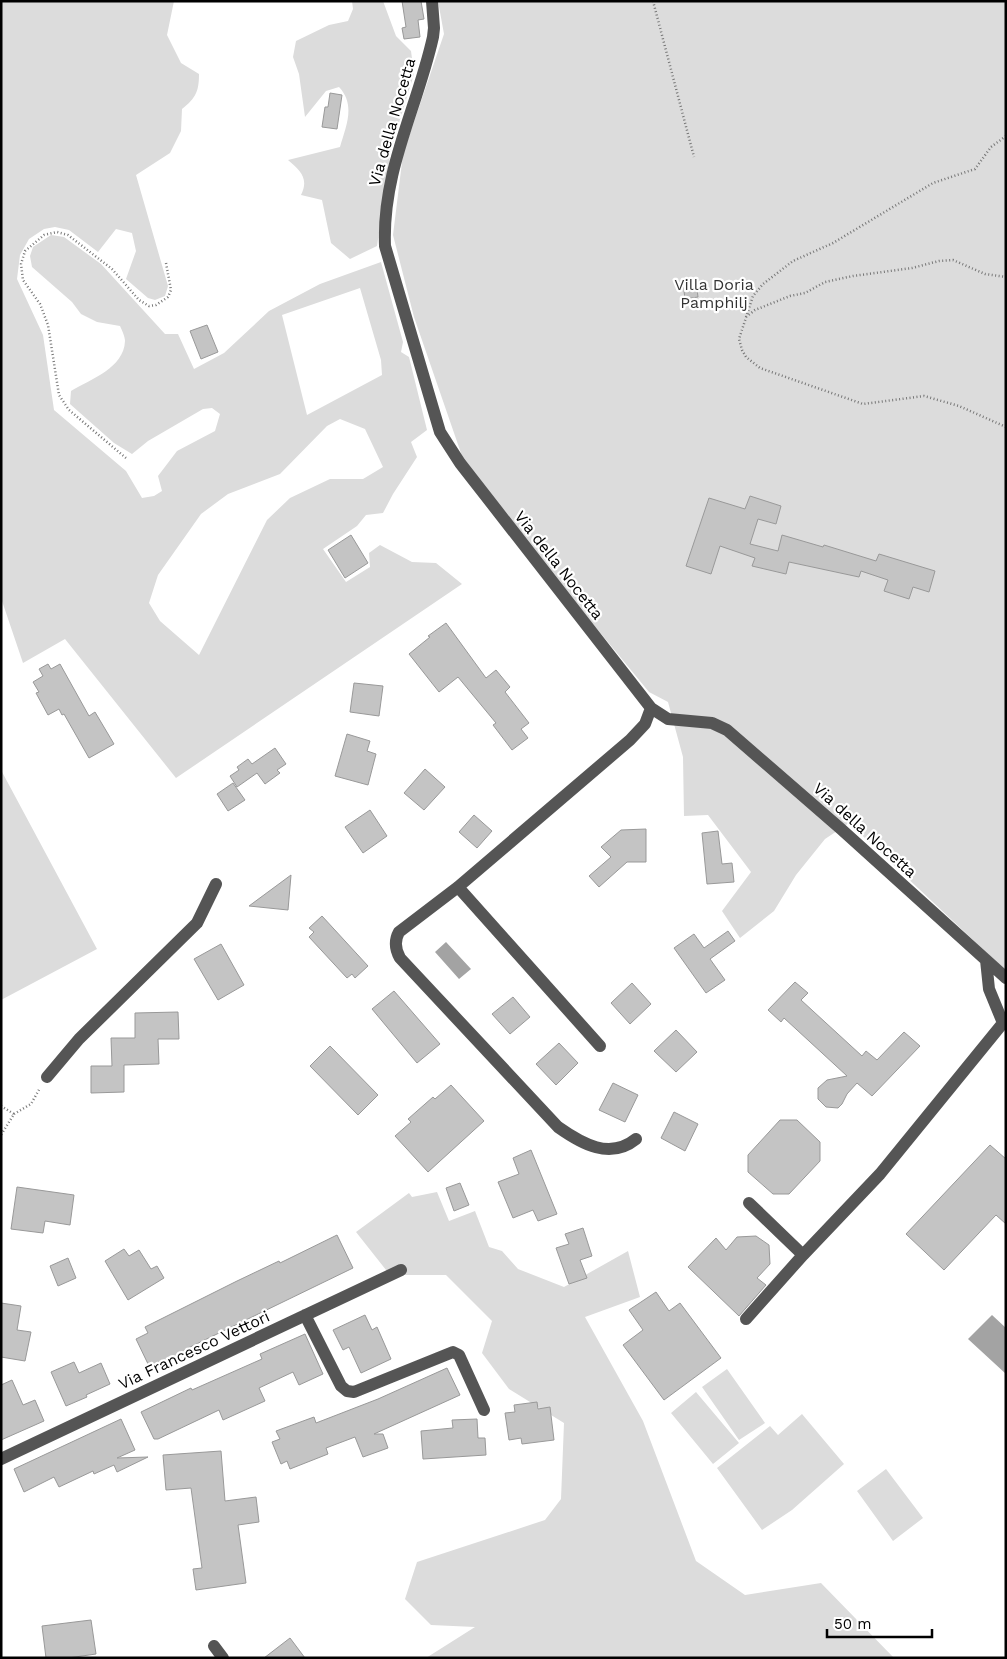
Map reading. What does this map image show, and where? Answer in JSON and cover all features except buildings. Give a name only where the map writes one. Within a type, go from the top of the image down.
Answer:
[{"type":"street","name":"Via della Nocetta","points":[[432,1],[434,18],[432,37],[391,174],[386,204],[385,246],[440,432],[460,463],[651,708],[668,719],[712,723],[727,730],[841,829],[1006,978]]},
{"type":"street","points":[[636,1139],[626,1147],[603,1149],[588,1144],[558,1127],[400,958],[395,946],[399,932],[458,887],[630,740],[644,724],[651,708]]},
{"type":"street","points":[[47,1077],[80,1039],[197,923],[216,884]]},
{"type":"street","points":[[458,887],[600,1046]]},
{"type":"street","points":[[746,1319],[880,1174],[1003,1023],[989,989],[986,960]]},
{"type":"street","points":[[749,1203],[803,1256]]},
{"type":"street","name":"Via Francesco Vettori","points":[[1,1459],[401,1270]]},
{"type":"street","points":[[305,1315],[341,1386],[347,1391],[354,1392],[453,1352],[459,1355],[484,1410]]},
{"type":"street","points":[[214,1646],[222,1658]]},
{"type":"path","points":[[654,1],[694,157]]},
{"type":"path","points":[[1006,136],[991,147],[975,169],[933,182],[833,243],[794,261],[753,296],[744,318],[739,339],[742,350],[760,368],[863,404],[924,396],[959,406],[1006,427]]},
{"type":"path","points":[[126,458],[69,410],[59,395],[48,325],[40,304],[23,280],[21,264],[25,251],[44,234],[57,232],[68,236],[112,269],[139,300],[149,306],[162,302],[168,297],[171,290],[166,263]]},
{"type":"path","points":[[744,318],[755,310],[805,292],[825,282],[912,268],[939,261],[953,260],[985,274],[1006,277]]},
{"type":"path","points":[[1,1135],[14,1114],[30,1104],[47,1077]]},
{"type":"path","points":[[1,1106],[14,1114]]},
{"type":"green space","points":[[1,1],[174,1],[167,35],[181,63],[199,74],[198,85],[194,98],[182,109],[181,131],[170,153],[136,175],[168,286],[165,296],[155,300],[148,298],[126,279],[136,251],[132,233],[116,229],[98,252],[69,230],[55,227],[44,229],[29,239],[20,255],[17,279],[43,335],[54,410],[126,471],[142,498],[154,496],[162,491],[158,476],[177,451],[215,431],[220,414],[212,408],[203,409],[148,441],[132,454],[114,443],[70,404],[71,391],[105,372],[119,359],[125,339],[120,326],[97,322],[81,314],[72,302],[32,267],[30,256],[33,247],[51,235],[64,237],[101,264],[165,334],[178,334],[194,369],[224,353],[269,311],[320,284],[381,262],[403,342],[401,352],[409,357],[427,430],[411,442],[417,457],[383,513],[366,515],[357,526],[323,549],[346,582],[370,567],[369,553],[380,545],[412,562],[436,563],[462,584],[176,778],[65,639],[23,663],[1,598]],"holes":[[[360,288],[381,360],[382,375],[307,415],[282,315]],[[340,419],[365,429],[383,467],[363,479],[330,479],[290,498],[267,520],[199,655],[160,621],[149,603],[158,575],[201,514],[228,494],[280,474],[327,426]]]},
{"type":"green space","points":[[352,1],[383,1],[396,36],[411,51],[414,74],[391,149],[377,246],[350,259],[331,243],[322,200],[301,195],[304,180],[297,168],[288,160],[340,147],[348,116],[347,101],[344,94],[339,87],[326,91],[305,117],[299,74],[293,57],[296,41],[329,25],[348,21],[353,9]]},
{"type":"green space","name":"Villa Doria Pamphilj","points":[[438,1],[1006,1],[1006,971],[849,823],[825,839],[796,875],[774,911],[740,938],[722,911],[751,872],[708,815],[684,816],[683,757],[668,702],[649,692],[528,545],[463,459],[414,317],[393,235],[403,154],[444,34]]},
{"type":"green space","points":[[1,770],[97,949],[1,1000]]},
{"type":"green space","points":[[437,1192],[449,1221],[475,1211],[489,1247],[502,1251],[518,1269],[564,1287],[628,1251],[640,1297],[585,1317],[643,1421],[696,1561],[745,1595],[821,1583],[894,1658],[426,1658],[475,1627],[431,1625],[405,1599],[417,1562],[545,1520],[561,1499],[564,1423],[509,1389],[482,1353],[492,1321],[446,1275],[390,1275],[356,1232],[409,1193],[412,1197]]},
{"type":"green space","points":[[727,1369],[765,1423],[739,1440],[702,1387]]},
{"type":"green space","points":[[696,1392],[739,1443],[713,1464],[671,1413]]},
{"type":"green space","points":[[802,1414],[844,1464],[792,1510],[762,1530],[717,1468],[770,1426],[778,1435]]},
{"type":"green space","points":[[886,1469],[923,1518],[893,1541],[857,1491]]},
{"type":"shaded area","points":[[446,942],[471,969],[459,979],[435,952]]},
{"type":"shaded area","points":[[992,1315],[1006,1328],[1006,1374],[968,1339]]}]
